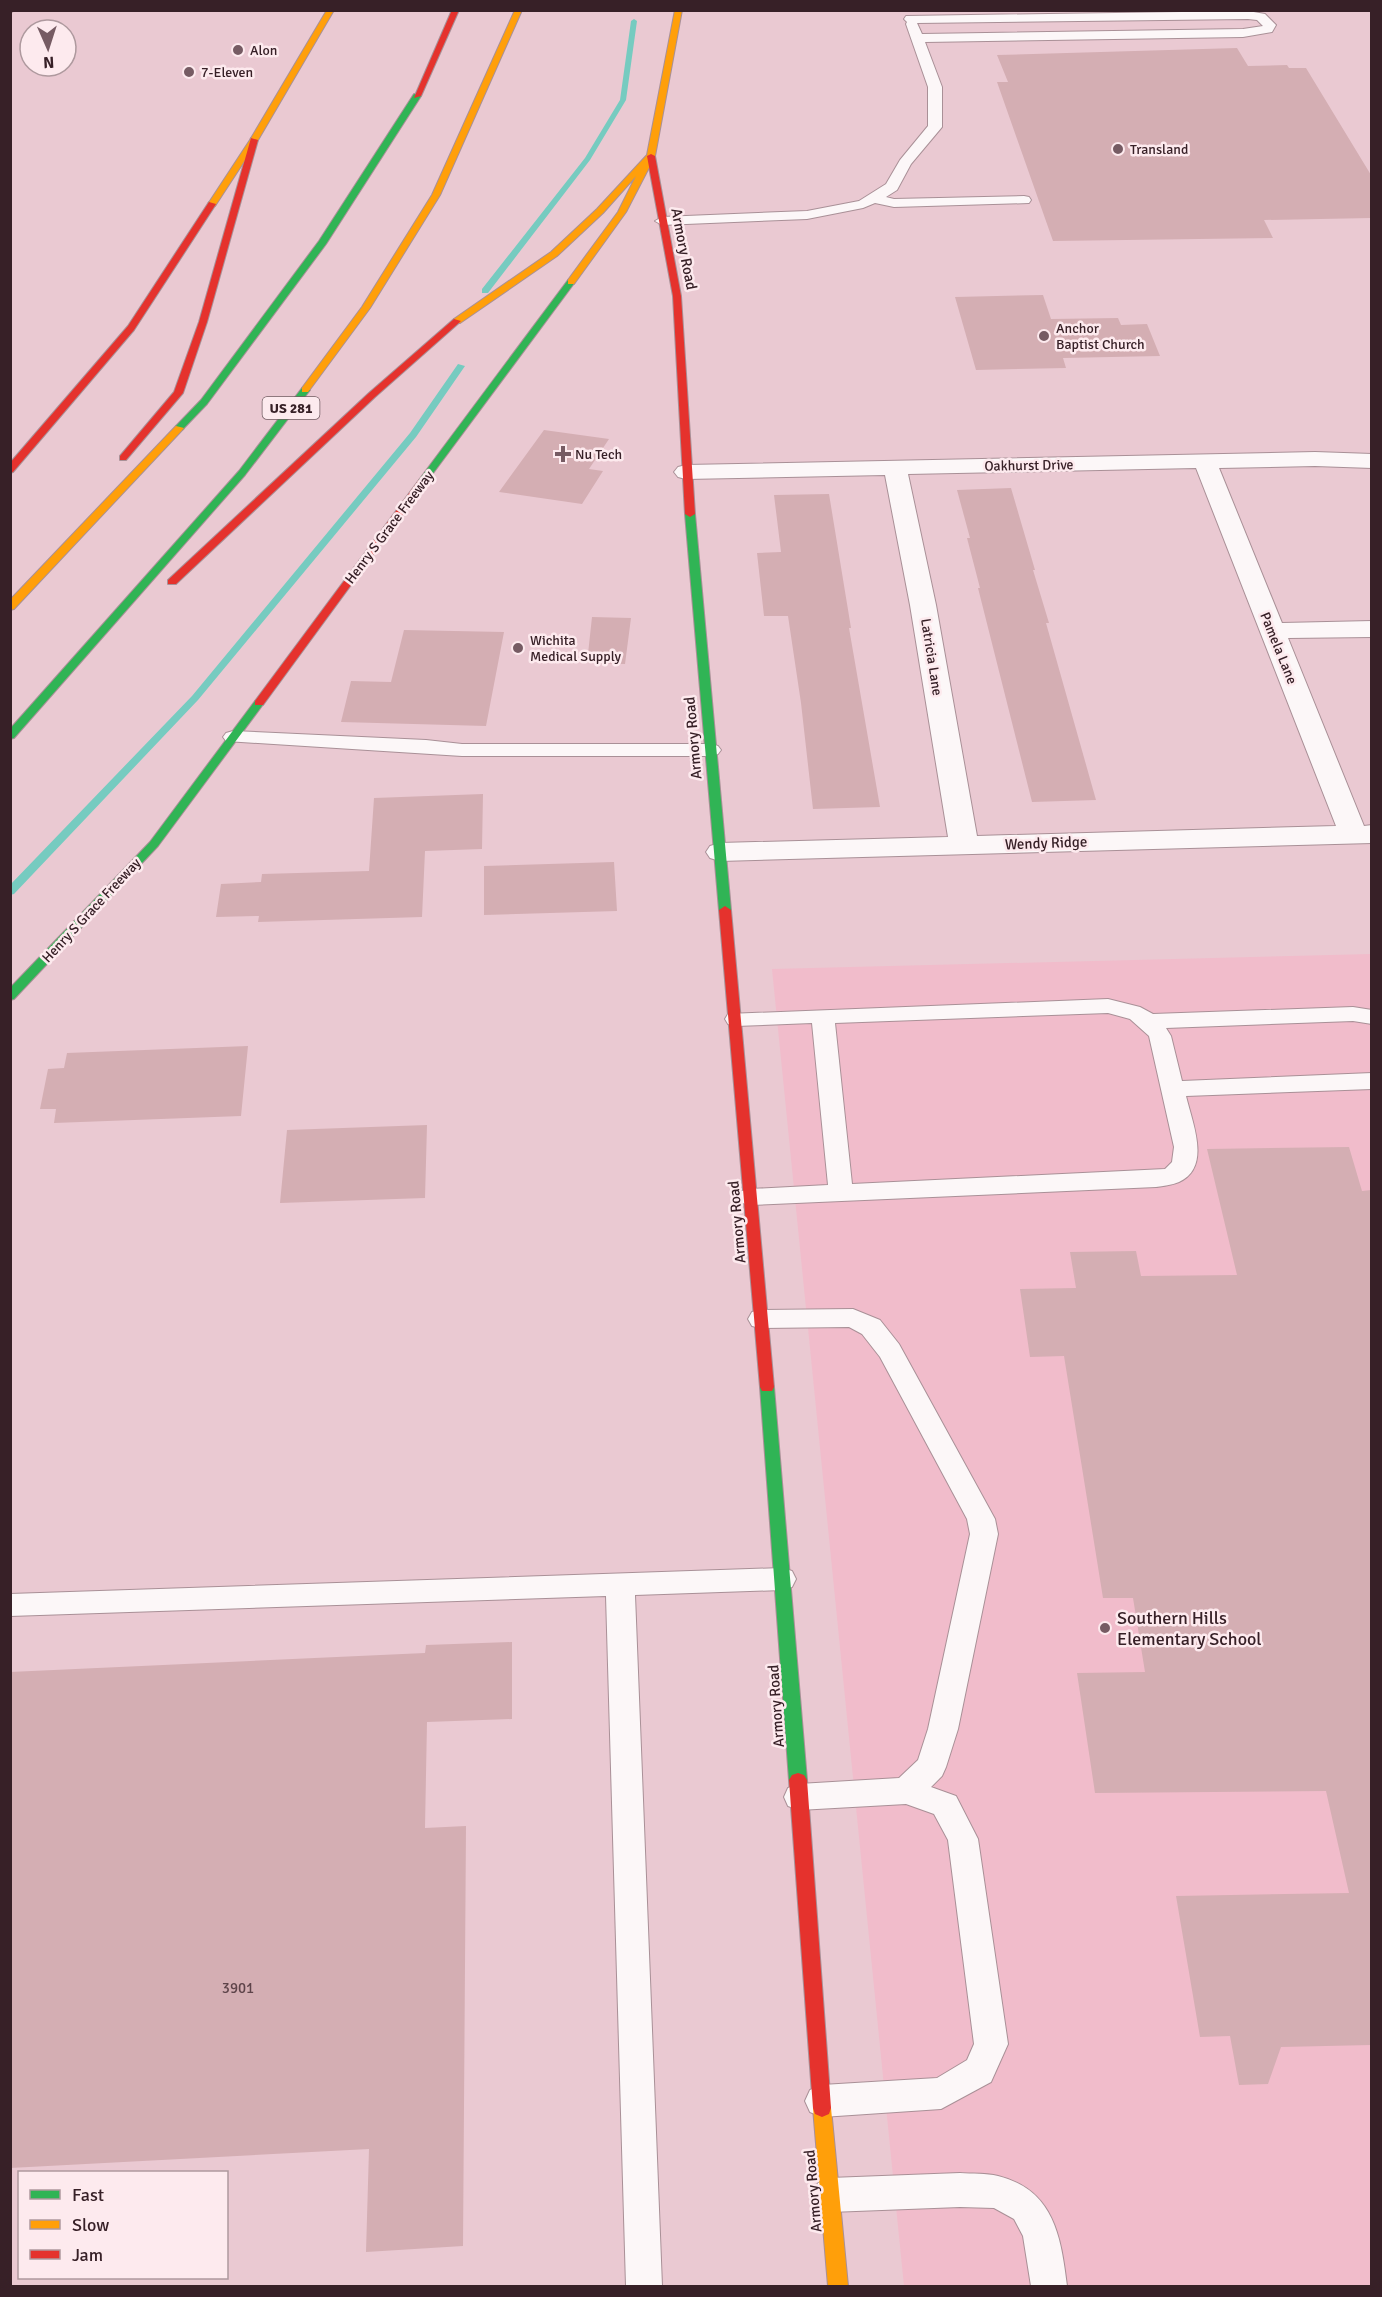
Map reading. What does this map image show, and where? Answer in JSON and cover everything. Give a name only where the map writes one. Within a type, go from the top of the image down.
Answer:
[{"type":"main road","points":[[10,470],[131,328],[254,141],[331,10]]},
{"type":"main road","points":[[10,607],[204,402],[323,242],[418,94],[456,10]]},
{"type":"main road","name":"US 281","points":[[10,736],[242,473],[366,308],[436,195],[519,10]]},
{"type":"main road","name":"Henry S Grace Freeway","points":[[10,996],[154,844],[622,212],[651,156],[679,10]]},
{"type":"main road","points":[[117,466],[178,393],[203,322],[225,234],[254,141]]},
{"type":"main road","points":[[165,589],[346,419],[460,319],[554,254],[600,212],[651,156]]},
{"type":"main road","name":"Armory Road","points":[[651,156],[677,296],[687,472],[751,1197],[838,2286]]},
{"type":"main road","points":[[10,595],[72,521]]},
{"type":"main road","points":[[10,736],[122,630]]},
{"type":"street","name":"Oakhurst Drive","points":[[687,472],[1315,459],[1371,461]]},
{"type":"street","name":"Pamela Lane","points":[[1205,462],[1273,631],[1362,834]]},
{"type":"street","name":"Latricia Lane","points":[[895,468],[923,605],[964,846]]},
{"type":"street","points":[[1273,631],[1371,629]]},
{"type":"street","name":"Wendy Ridge","points":[[720,852],[1362,834]]},
{"type":"lane","points":[[662,221],[807,215],[863,204],[892,187],[905,163],[935,127],[935,87],[917,38],[909,15],[1229,13],[1262,17],[1268,21],[1268,29],[1243,33],[917,38]]},
{"type":"lane","points":[[872,198],[894,203],[1024,200]]},
{"type":"lane","points":[[233,737],[426,746],[462,750],[711,750]]},
{"type":"lane","points":[[736,1019],[1108,1006],[1133,1011],[1150,1021],[1160,1036],[1186,1147],[1184,1165],[1173,1176],[1144,1180],[751,1197]]},
{"type":"lane","points":[[1150,1021],[1353,1014],[1371,1017]]},
{"type":"lane","points":[[823,1016],[841,1193]]},
{"type":"lane","points":[[1172,1089],[1371,1081]]},
{"type":"lane","points":[[761,1319],[853,1318],[871,1327],[890,1351],[981,1519],[984,1534],[943,1729],[930,1767],[906,1791]]},
{"type":"lane","points":[[10,1605],[782,1579]]},
{"type":"lane","points":[[620,1586],[644,2286]]},
{"type":"lane","points":[[799,1797],[906,1791],[945,1805],[963,1839],[991,2044],[979,2071],[941,2093],[822,2101]]},
{"type":"lane","points":[[830,2195],[960,2190],[997,2192],[1026,2207],[1040,2232],[1049,2286]]},
{"type":"shaded area","name":"Southern Hills Elementary School","points":[[1371,954],[1371,2286],[904,2286],[772,969]]},
{"type":"building","name":"Transland","points":[[1237,48],[1248,66],[1287,65],[1289,68],[1306,68],[1371,175],[1371,218],[1264,220],[1273,238],[1053,241],[997,82],[1008,82],[997,55]]},
{"type":"building","name":"Anchor Baptist Church","points":[[1043,295],[1051,319],[1118,318],[1121,325],[1147,324],[1160,356],[1063,358],[1066,368],[976,370],[955,297]]},
{"type":"building","name":"Nu Tech","points":[[544,430],[609,439],[589,469],[603,471],[582,504],[499,492]]},
{"type":"building","points":[[1011,488],[1096,800],[1032,802],[978,588],[980,588],[967,538],[970,538],[957,490]]},
{"type":"building","points":[[829,494],[851,628],[849,628],[880,807],[813,809],[788,616],[764,616],[757,553],[781,552],[774,495]]},
{"type":"building","points":[[592,617],[631,618],[625,664],[587,663]]},
{"type":"building","points":[[404,630],[504,632],[486,726],[341,722],[351,681],[391,682]]},
{"type":"building","points":[[483,794],[482,849],[425,851],[422,917],[258,922],[259,916],[216,917],[221,884],[261,882],[262,874],[369,871],[374,798]]},
{"type":"building","points":[[614,862],[617,911],[484,915],[484,866]]},
{"type":"building","points":[[248,1046],[241,1116],[54,1123],[56,1109],[40,1109],[48,1069],[64,1068],[67,1053]]},
{"type":"building","points":[[427,1125],[425,1198],[280,1203],[287,1130]]},
{"type":"building","points":[[1349,1147],[1362,1191],[1371,1190],[1371,2045],[1281,2047],[1268,2084],[1239,2085],[1230,2036],[1200,2037],[1176,1896],[1349,1893],[1326,1791],[1095,1793],[1077,1673],[1145,1672],[1133,1598],[1103,1598],[1064,1356],[1030,1357],[1020,1289],[1076,1288],[1070,1252],[1136,1251],[1141,1276],[1237,1275],[1207,1149]]},
{"type":"building","points":[[512,1642],[512,1719],[427,1722],[425,1828],[466,1826],[463,2246],[366,2252],[369,2149],[10,2168],[10,1672],[425,1653],[426,1645]]},
{"type":"waterway","points":[[485,291],[588,159],[623,100],[634,21]]},
{"type":"waterway","points":[[10,892],[195,698],[413,435],[461,366]]},
{"type":"traffic: fast","points":[[179,428],[204,402],[323,242],[417,96]]},
{"type":"traffic: fast","points":[[422,482],[571,282]]},
{"type":"traffic: fast","points":[[10,736],[242,473],[305,390]]},
{"type":"traffic: fast","points":[[690,514],[725,910]]},
{"type":"traffic: fast","points":[[10,996],[154,844],[259,703]]},
{"type":"traffic: fast","points":[[767,1387],[798,1780]]},
{"type":"traffic: slow","points":[[212,204],[254,140],[331,10]]},
{"type":"traffic: slow","points":[[305,390],[366,308],[436,195],[519,10]]},
{"type":"traffic: slow","points":[[571,282],[622,212],[651,156],[679,10]]},
{"type":"traffic: slow","points":[[457,321],[554,254],[600,211],[651,156]]},
{"type":"traffic: slow","points":[[10,607],[179,428]]},
{"type":"traffic: slow","points":[[822,2108],[838,2286]]},
{"type":"traffic: jam","points":[[417,96],[456,10]]},
{"type":"traffic: jam","points":[[123,458],[178,393],[203,322],[254,140]]},
{"type":"traffic: jam","points":[[651,156],[677,296],[690,514]]},
{"type":"traffic: jam","points":[[10,470],[131,328],[212,204]]},
{"type":"traffic: jam","points":[[172,582],[372,395],[457,321]]},
{"type":"traffic: jam","points":[[259,703],[422,482]]},
{"type":"traffic: jam","points":[[725,910],[767,1387]]},
{"type":"traffic: jam","points":[[798,1780],[822,2108]]},
{"type":"place","name":"Alon","points":[[238,50]]},
{"type":"place","name":"7-Eleven","points":[[189,72]]},
{"type":"place","name":"Transland","points":[[1118,149]]},
{"type":"place","name":"Anchor Baptist Church","points":[[1044,336]]},
{"type":"place","name":"Nu Tech","points":[[563,454]]},
{"type":"place","name":"Wichita Medical Supply","points":[[518,648]]},
{"type":"place","name":"Southern Hills Elementary School","points":[[1105,1628]]}]
